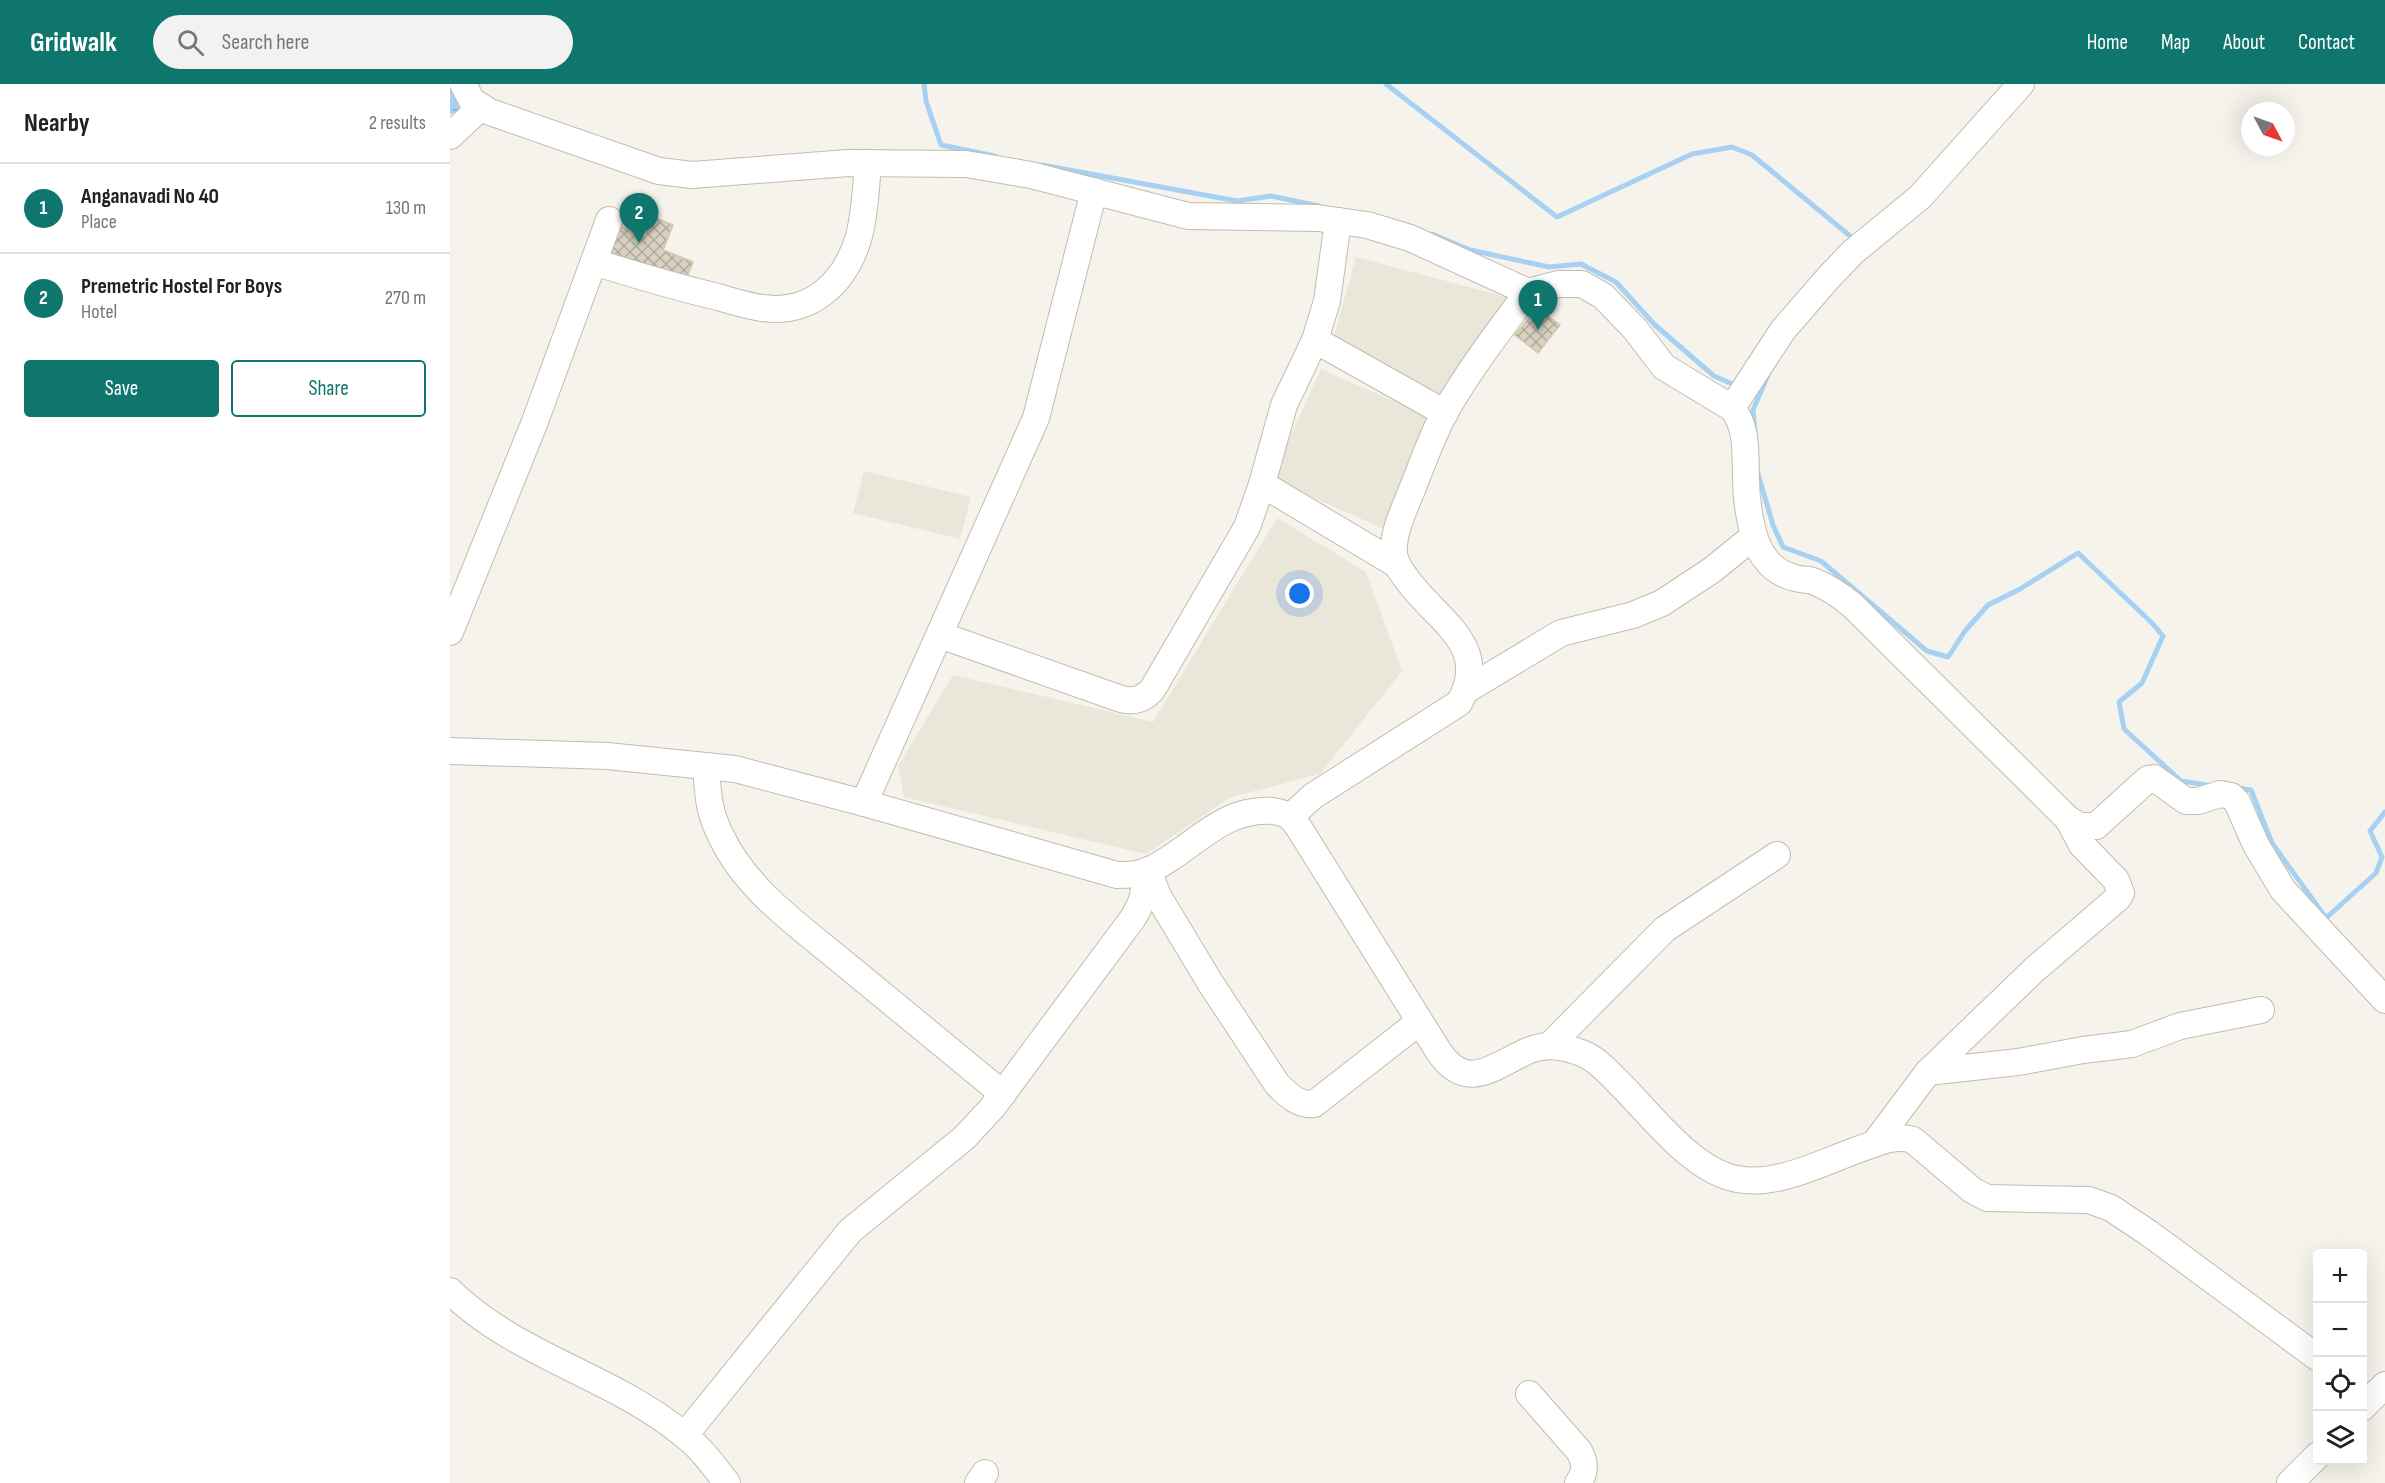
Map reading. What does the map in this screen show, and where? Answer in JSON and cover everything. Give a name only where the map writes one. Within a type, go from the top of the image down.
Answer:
[{"type":"street","points":[[463,84],[472,101],[481,107],[659,171],[692,175],[848,163],[966,164],[1031,175],[1188,216],[1318,218],[1367,225],[1410,238],[1528,292]]},
{"type":"street","points":[[1732,408],[1783,330],[1829,277],[1852,252],[1920,197],[2021,84]]},
{"type":"street","points":[[450,136],[481,107]]},
{"type":"street","points":[[594,262],[664,284],[762,308],[776,309],[800,305],[824,294],[834,284],[849,260],[863,217],[868,163]]},
{"type":"street","points":[[864,803],[1036,418],[1094,191]]},
{"type":"street","points":[[450,632],[526,445],[609,220]]},
{"type":"street","points":[[940,635],[1121,699],[1131,701],[1144,698],[1163,672],[1247,527],[1262,484],[1284,405],[1314,340],[1327,301],[1338,221]]},
{"type":"street","points":[[1396,564],[1395,540],[1404,509],[1445,413],[1471,370],[1528,292],[1558,284],[1582,284],[1603,296],[1635,329],[1664,367],[1732,408],[1740,417],[1745,437],[1746,481],[1754,536],[1764,557],[1779,572],[1810,580],[1832,589],[1852,605],[2068,819],[2080,826],[2096,826],[2148,779],[2154,778],[2186,801],[2198,801],[2220,794],[2231,796],[2237,802],[2256,845],[2283,890],[2385,1000]]},
{"type":"street","points":[[1314,340],[1445,413]]},
{"type":"street","points":[[1262,484],[1396,564],[1458,637],[1467,652],[1470,664],[1468,688],[1459,703],[1313,796],[1290,817]]},
{"type":"street","points":[[1468,688],[1562,633],[1633,615],[1662,603],[1712,570],[1754,536]]},
{"type":"street","points":[[450,751],[607,756],[735,769],[1117,875],[1129,876],[1146,871],[1200,835],[1234,816],[1266,811],[1282,812],[1290,817],[1446,1063],[1470,1074],[1493,1070],[1531,1049],[1549,1046],[1568,1048],[1587,1055],[1608,1071],[1704,1166],[1737,1179],[1755,1181],[1775,1179],[1874,1144],[1904,1137],[1913,1140],[1972,1190],[1987,1198],[2088,1200],[2111,1208],[2150,1234],[2317,1357]]},
{"type":"street","points":[[706,766],[709,807],[721,837],[737,864],[760,891],[796,924],[1002,1094]]},
{"type":"street","points":[[1874,1144],[1928,1072],[2035,969],[2121,893],[2116,880],[2082,844],[2068,819]]},
{"type":"street","points":[[1549,1046],[1665,929],[1777,855]]},
{"type":"street","points":[[685,1435],[850,1231],[964,1138],[1002,1094],[1133,918],[1142,904],[1146,871]]},
{"type":"street","points":[[1146,871],[1158,896],[1211,984],[1277,1084],[1295,1100],[1308,1105],[1314,1104],[1419,1022]]},
{"type":"street","points":[[1928,1072],[2018,1062],[2132,1044],[2180,1026],[2261,1010]]},
{"type":"street","points":[[450,1291],[465,1306],[500,1330],[632,1400],[685,1435],[712,1463],[727,1483]]},
{"type":"street","points":[[1529,1394],[1579,1451],[1585,1461],[1585,1470],[1578,1483]]},
{"type":"street","points":[[2290,1483],[2313,1460]]},
{"type":"shaded area","points":[[1356,257],[1506,297],[1443,405],[1333,340]]},
{"type":"shaded area","points":[[1321,369],[1434,419],[1384,529],[1271,479]]},
{"type":"shaded area","points":[[864,471],[971,497],[960,539],[853,513]]},
{"type":"shaded area","points":[[1277,518],[1366,572],[1402,671],[1320,774],[1231,797],[1146,854],[904,797],[898,766],[953,675],[1153,722]]},
{"type":"water","points":[[450,84],[454,84],[460,112],[450,114]]},
{"type":"building","points":[[653,217],[673,225],[663,250],[693,262],[685,282],[608,251],[618,226],[645,237]]},
{"type":"building","points":[[1537,308],[1560,325],[1538,353],[1515,335]]},
{"type":"waterway","points":[[924,84],[926,101],[941,145],[995,156]]},
{"type":"waterway","points":[[1386,84],[1557,217],[1692,154],[1732,147],[1752,155],[1849,235]]},
{"type":"waterway","points":[[1042,165],[1237,201],[1271,196],[1319,206]]},
{"type":"waterway","points":[[1432,234],[1470,250],[1549,267],[1581,264],[1616,282],[1655,325],[1714,376],[1730,383]]},
{"type":"waterway","points":[[1755,432],[1753,410],[1768,375]]},
{"type":"waterway","points":[[1758,474],[1773,525],[1783,547],[1821,561],[1927,651],[1948,657],[1965,631],[1988,605],[2020,589],[2078,553],[2163,636],[2142,683],[2119,702],[2124,729],[2181,781],[2213,786]]},
{"type":"waterway","points":[[2237,788],[2251,790],[2272,843],[2326,918],[2376,873],[2382,857],[2370,831],[2385,812]]},
{"type":"place","name":"Premetric Hostel For Boys","points":[[639,243]]},
{"type":"place","name":"Anganavadi No 40","points":[[1538,330]]}]
